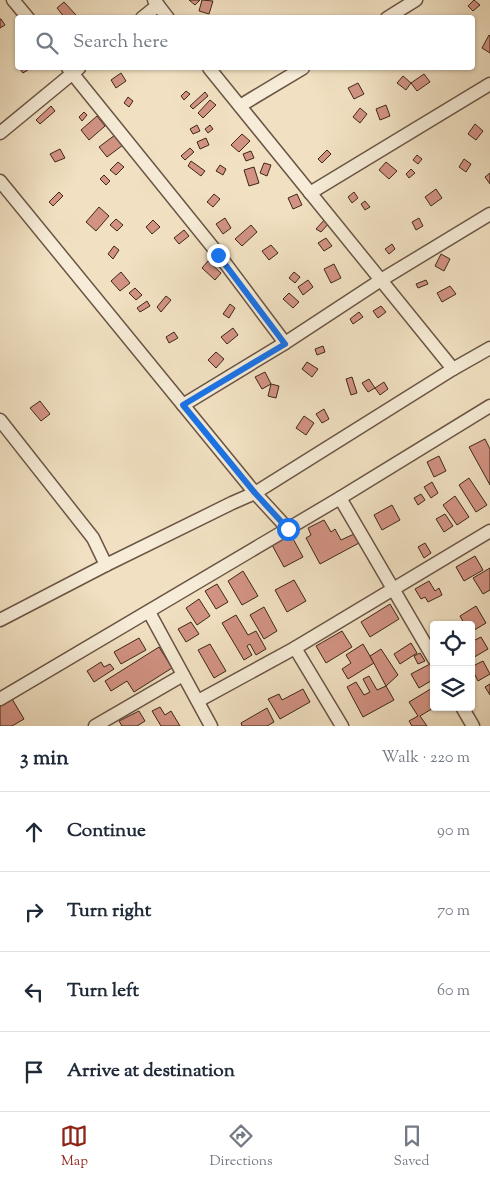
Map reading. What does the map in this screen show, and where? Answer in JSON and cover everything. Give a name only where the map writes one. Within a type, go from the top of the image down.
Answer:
[{"type":"street","points":[[13,0],[26,15]]},
{"type":"street","points":[[392,15],[416,0]]},
{"type":"street","points":[[145,15],[156,2],[166,15]]},
{"type":"street","points":[[0,132],[72,70]]},
{"type":"street","points":[[74,70],[285,344]]},
{"type":"street","points":[[211,70],[453,369]]},
{"type":"street","points":[[240,106],[300,70]]},
{"type":"street","points":[[310,193],[490,84]]},
{"type":"street","points":[[0,181],[255,493],[288,529]]},
{"type":"street","points":[[183,405],[285,344],[381,280],[490,214]]},
{"type":"street","points":[[0,620],[106,565],[255,493],[453,369],[490,348]]},
{"type":"street","points":[[0,699],[340,498],[490,406]]},
{"type":"street","points":[[0,420],[93,538],[106,565]]},
{"type":"street","points":[[340,498],[430,652]]},
{"type":"street","points":[[198,700],[295,648],[490,532]]},
{"type":"street","points":[[149,612],[211,726]]},
{"type":"street","points":[[295,648],[342,726]]},
{"type":"street","points":[[95,726],[183,675]]},
{"type":"street","points":[[464,711],[473,726]]},
{"type":"building","points":[[189,0],[200,0],[195,5]]},
{"type":"building","points":[[202,0],[213,1],[209,14],[199,11]]},
{"type":"building","points":[[474,0],[480,5],[473,11],[468,6]]},
{"type":"building","points":[[64,2],[76,15],[63,15],[57,8]]},
{"type":"building","points":[[0,19],[5,25],[0,28]]},
{"type":"building","points":[[490,36],[490,53],[482,48]]},
{"type":"building","points":[[121,73],[126,81],[116,88],[111,80]]},
{"type":"building","points":[[424,74],[430,82],[417,91],[411,83]]},
{"type":"building","points":[[403,76],[411,83],[406,90],[397,83]]},
{"type":"building","points":[[358,83],[364,94],[354,99],[348,88]]},
{"type":"building","points":[[186,91],[190,94],[184,100],[181,96]]},
{"type":"building","points":[[205,92],[208,96],[193,109],[190,106]]},
{"type":"building","points":[[128,97],[133,101],[129,107],[124,103]]},
{"type":"building","points":[[210,100],[216,105],[203,118],[198,113]]},
{"type":"building","points":[[386,105],[390,116],[380,120],[376,109]]},
{"type":"building","points":[[51,106],[55,111],[40,124],[36,120]]},
{"type":"building","points":[[360,108],[367,114],[360,123],[353,117]]},
{"type":"building","points":[[84,112],[87,115],[82,121],[79,117]]},
{"type":"building","points":[[97,116],[105,126],[89,140],[81,130]]},
{"type":"building","points":[[475,124],[483,131],[476,140],[468,134]]},
{"type":"building","points":[[197,125],[200,131],[193,134],[190,129]]},
{"type":"building","points":[[210,125],[213,129],[208,133],[205,129]]},
{"type":"building","points":[[242,134],[250,141],[239,152],[231,145]]},
{"type":"building","points":[[115,135],[123,145],[107,157],[99,147]]},
{"type":"building","points":[[206,138],[209,145],[200,149],[197,142]]},
{"type":"building","points":[[190,148],[194,152],[185,160],[181,156]]},
{"type":"building","points":[[60,149],[65,158],[55,162],[50,154]]},
{"type":"building","points":[[327,150],[331,154],[322,163],[318,159]]},
{"type":"building","points":[[251,151],[254,158],[246,161],[243,154]]},
{"type":"building","points":[[417,155],[422,159],[418,164],[413,160]]},
{"type":"building","points":[[464,159],[471,164],[466,172],[459,167]]},
{"type":"building","points":[[191,161],[205,171],[201,176],[188,166]]},
{"type":"building","points":[[118,162],[124,167],[116,175],[110,170]]},
{"type":"building","points":[[386,162],[397,171],[389,179],[379,170]]},
{"type":"building","points":[[264,163],[271,165],[267,176],[260,173]]},
{"type":"building","points":[[220,165],[226,169],[223,175],[216,171]]},
{"type":"building","points":[[254,167],[259,183],[249,186],[244,170]]},
{"type":"building","points":[[411,169],[415,173],[409,178],[406,174]]},
{"type":"building","points":[[490,173],[490,184],[485,177]]},
{"type":"building","points":[[104,175],[110,181],[106,185],[100,179]]},
{"type":"building","points":[[436,189],[442,198],[431,206],[425,197]]},
{"type":"building","points":[[59,192],[63,196],[53,206],[49,202]]},
{"type":"building","points":[[354,192],[358,198],[352,203],[348,197]]},
{"type":"building","points":[[214,194],[220,199],[213,207],[207,202]]},
{"type":"building","points":[[297,194],[302,205],[293,209],[288,198]]},
{"type":"building","points":[[365,201],[370,207],[365,210],[361,204]]},
{"type":"building","points":[[99,207],[109,216],[96,231],[86,222]]},
{"type":"building","points":[[225,218],[231,228],[223,234],[216,224]]},
{"type":"building","points":[[326,218],[330,222],[321,232],[316,229]]},
{"type":"building","points":[[419,218],[423,226],[416,230],[412,222]]},
{"type":"building","points":[[116,219],[123,225],[117,231],[110,225]]},
{"type":"building","points":[[153,220],[160,227],[152,234],[146,227]]},
{"type":"building","points":[[251,225],[257,232],[242,246],[235,239]]},
{"type":"building","points":[[184,230],[189,236],[179,244],[174,238]]},
{"type":"building","points":[[326,238],[332,246],[324,251],[318,243]]},
{"type":"building","points":[[392,244],[395,249],[389,254],[385,249]]},
{"type":"building","points":[[271,245],[278,253],[269,260],[262,251]]},
{"type":"building","points":[[114,246],[119,250],[113,259],[108,254]]},
{"type":"building","points":[[441,254],[450,259],[444,271],[435,266]]},
{"type":"building","points":[[208,261],[221,273],[215,280],[202,268]]},
{"type":"building","points":[[334,264],[341,278],[331,283],[324,269]]},
{"type":"building","points":[[121,272],[130,283],[120,291],[111,281]]},
{"type":"building","points":[[294,272],[300,277],[295,283],[289,278]]},
{"type":"building","points":[[308,280],[313,287],[303,295],[298,287]]},
{"type":"building","points":[[426,280],[428,284],[418,288],[416,284]]},
{"type":"building","points":[[450,286],[456,294],[442,302],[437,293]]},
{"type":"building","points":[[135,288],[142,295],[136,300],[129,293]]},
{"type":"building","points":[[289,293],[299,302],[293,308],[283,299]]},
{"type":"building","points":[[166,296],[171,300],[161,312],[157,307]]},
{"type":"building","points":[[147,301],[150,306],[140,312],[137,308]]},
{"type":"building","points":[[230,304],[235,308],[229,318],[223,314]]},
{"type":"building","points":[[381,306],[386,312],[378,318],[373,311]]},
{"type":"building","points":[[359,312],[363,317],[353,324],[350,319]]},
{"type":"building","points":[[233,328],[238,335],[227,344],[221,337]]},
{"type":"building","points":[[174,332],[178,338],[169,343],[166,337]]},
{"type":"building","points":[[323,346],[325,352],[317,355],[315,349]]},
{"type":"building","points":[[216,352],[224,359],[216,368],[208,360]]},
{"type":"building","points":[[307,362],[318,369],[312,377],[302,369]]},
{"type":"building","points":[[265,372],[271,384],[262,389],[255,377]]},
{"type":"building","points":[[352,377],[357,393],[351,395],[346,379]]},
{"type":"building","points":[[369,379],[375,388],[368,392],[362,383]]},
{"type":"building","points":[[384,382],[388,389],[380,395],[375,388]]},
{"type":"building","points":[[271,384],[279,386],[276,398],[268,396]]},
{"type":"building","points":[[40,401],[50,414],[41,421],[30,408]]},
{"type":"building","points":[[324,409],[329,419],[322,423],[316,414]]},
{"type":"building","points":[[304,416],[314,423],[306,435],[296,428]]},
{"type":"building","points":[[485,439],[490,449],[490,485],[469,447]]},
{"type":"building","points":[[439,456],[446,471],[434,477],[427,462]]},
{"type":"building","points":[[469,478],[487,505],[476,512],[459,485]]},
{"type":"building","points":[[432,482],[438,493],[431,498],[424,487]]},
{"type":"building","points":[[421,494],[425,500],[418,505],[414,498]]},
{"type":"building","points":[[455,496],[469,517],[457,525],[443,505]]},
{"type":"building","points":[[392,505],[400,520],[382,530],[374,515]]},
{"type":"building","points":[[445,514],[453,526],[444,532],[436,519]]},
{"type":"building","points":[[324,520],[331,532],[335,529],[341,540],[354,534],[359,543],[320,564],[306,538],[311,535],[308,528]]},
{"type":"building","points":[[291,535],[303,557],[284,567],[272,545]]},
{"type":"building","points":[[425,543],[431,553],[424,558],[418,547]]},
{"type":"building","points":[[475,556],[483,570],[464,581],[456,567]]},
{"type":"building","points":[[490,568],[490,590],[483,594],[473,578]]},
{"type":"building","points":[[243,571],[258,596],[242,605],[228,581]]},
{"type":"building","points":[[294,580],[306,601],[287,612],[275,590]]},
{"type":"building","points":[[429,581],[435,591],[439,588],[442,595],[428,602],[425,597],[421,599],[415,589]]},
{"type":"building","points":[[217,584],[228,602],[216,609],[205,591]]},
{"type":"building","points":[[199,599],[210,616],[197,625],[186,608]]},
{"type":"building","points":[[390,604],[399,619],[370,637],[361,622]]},
{"type":"building","points":[[476,606],[486,623],[475,630],[475,621],[463,621],[460,616]]},
{"type":"building","points":[[264,607],[277,631],[264,639],[250,615]]},
{"type":"building","points":[[236,615],[248,635],[256,631],[266,649],[256,655],[250,644],[247,646],[252,655],[244,660],[222,623]]},
{"type":"building","points":[[191,622],[199,634],[186,642],[178,629]]},
{"type":"building","points":[[342,631],[352,647],[326,663],[316,646]]},
{"type":"building","points":[[481,637],[488,649],[475,657],[475,640]]},
{"type":"building","points":[[139,638],[146,650],[121,664],[114,652]]},
{"type":"building","points":[[411,643],[417,653],[400,664],[394,654]]},
{"type":"building","points":[[210,644],[226,671],[214,678],[198,650]]},
{"type":"building","points":[[363,644],[374,663],[348,679],[342,669],[351,663],[346,655]]},
{"type":"building","points":[[159,647],[172,668],[134,692],[127,681],[111,691],[105,681]]},
{"type":"building","points":[[381,649],[398,675],[386,686],[370,656]]},
{"type":"building","points":[[420,653],[425,661],[418,664],[414,656]]},
{"type":"building","points":[[483,661],[490,674],[478,681],[475,675],[475,665]]},
{"type":"building","points":[[101,662],[104,667],[110,664],[114,669],[94,682],[87,671]]},
{"type":"building","points":[[430,664],[430,681],[419,688],[411,674]]},
{"type":"building","points":[[369,676],[377,690],[386,686],[394,700],[363,717],[347,687],[356,682],[364,695],[370,692],[363,679]]},
{"type":"building","points":[[490,684],[490,695],[485,687]]},
{"type":"building","points":[[303,689],[310,702],[280,719],[268,699],[279,694],[282,700]]},
{"type":"building","points":[[430,689],[430,710],[420,716],[427,726],[412,726],[409,721],[418,716],[409,702]]},
{"type":"building","points":[[12,699],[24,719],[12,726],[0,726],[0,706]]},
{"type":"building","points":[[160,707],[165,715],[171,711],[180,726],[161,726],[152,711]]},
{"type":"building","points":[[267,708],[274,722],[267,726],[242,726],[241,723]]},
{"type":"building","points":[[139,711],[145,721],[137,726],[122,726],[119,721]]},
{"type":"route","points":[[218,255],[285,344],[183,405],[255,493],[288,529]]}]
